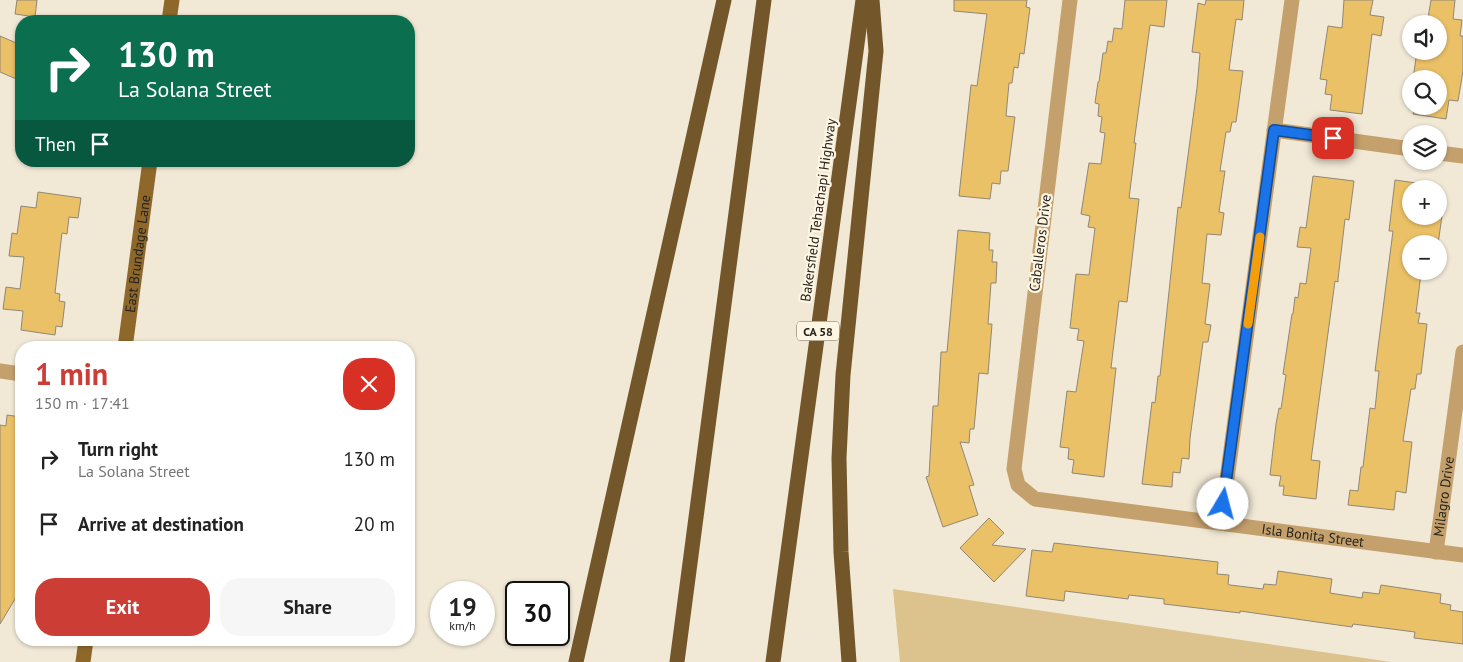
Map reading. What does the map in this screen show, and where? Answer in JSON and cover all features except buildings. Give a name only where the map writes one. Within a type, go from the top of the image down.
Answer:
[{"type":"highway","points":[[576,662],[724,0]]},
{"type":"highway","points":[[676,662],[764,0]]},
{"type":"highway","name":"Bakersfield Tehachapi Highway","points":[[773,662],[863,0]]},
{"type":"highway","points":[[849,662],[841,552],[840,448],[842,375],[876,51],[872,0]]},
{"type":"main road","points":[[170,15],[172,0]]},
{"type":"main road","name":"East Brundage Lane","points":[[126,341],[149,167]]},
{"type":"main road","points":[[83,662],[85,646]]},
{"type":"street","name":"Caballeros Drive","points":[[1018,485],[1014,469],[1070,0]]},
{"type":"street","points":[[1220,524],[1292,0]]},
{"type":"street","points":[[1274,130],[1402,148]]},
{"type":"street","points":[[1447,153],[1463,156]]},
{"type":"street","name":"Milagro Drive","points":[[1436,552],[1463,352]]},
{"type":"street","points":[[0,371],[15,373]]},
{"type":"street","name":"Isla Bonita Street","points":[[1018,485],[1035,499],[1463,555]]},
{"type":"shaded area","points":[[893,589],[1391,662],[900,662]]},
{"type":"slow traffic","points":[[1248,324],[1260,237]]},
{"type":"route","points":[[1223,504],[1274,130],[1333,138]]}]
